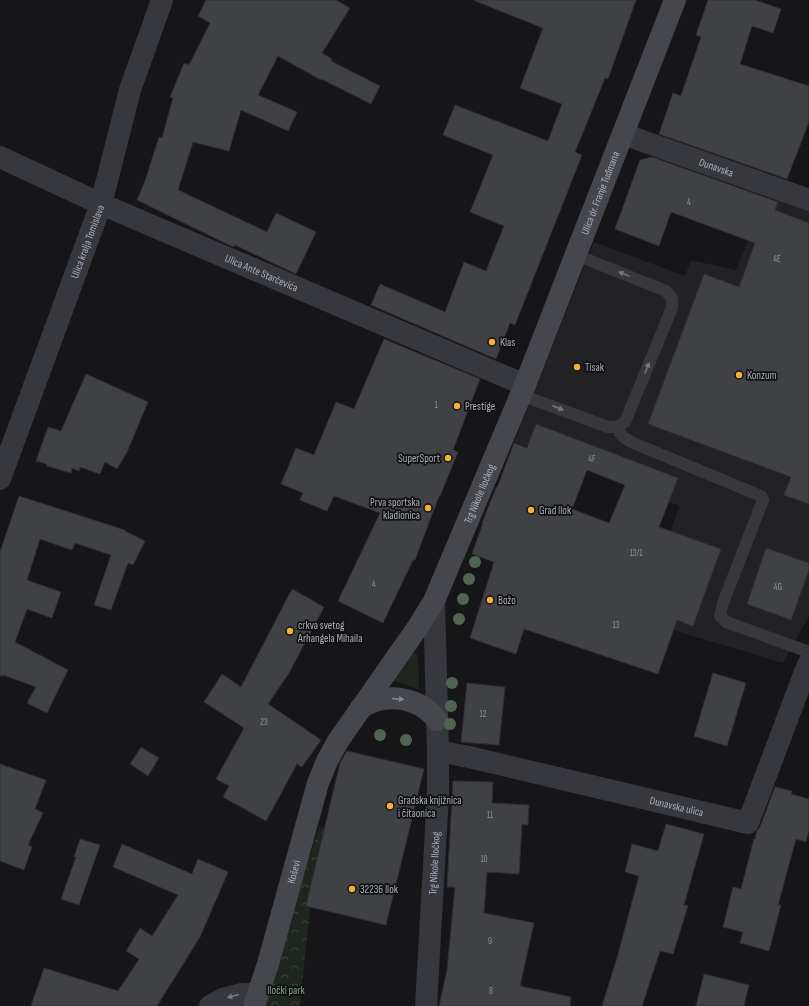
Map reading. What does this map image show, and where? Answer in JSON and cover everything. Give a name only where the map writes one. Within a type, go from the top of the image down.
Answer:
[{"type":"main road","name":"Ulica dr. Franje Tuđmana","points":[[523,390],[675,0]]},
{"type":"main road","name":"Trg Nikole Iločkog","points":[[338,741],[418,627],[434,601],[523,390]]},
{"type":"main road","points":[[361,708],[374,701],[384,698],[400,699],[414,702],[426,709],[437,720]]},
{"type":"main road","name":"Koševi","points":[[256,1000],[318,783],[327,760],[338,741]]},
{"type":"street","name":"Ulica kralja Tomislava","points":[[0,478],[101,204],[130,90],[162,0]]},
{"type":"street","name":"Dunavska","points":[[623,134],[809,200]]},
{"type":"street","name":"Ulica Ante Starčevića","points":[[0,157],[101,204],[523,390]]},
{"type":"street","name":"Trg Nikole Iločkog","points":[[426,1006],[438,794],[434,601]]},
{"type":"street","name":"Dunavska ulica","points":[[438,751],[748,823],[809,663]]},
{"type":"street","points":[[210,1006],[223,999],[242,994],[256,1000]]},
{"type":"lane","points":[[523,390],[608,427],[626,422],[672,308],[672,298],[666,291],[576,255]]},
{"type":"lane","points":[[616,426],[622,436],[631,442],[761,496],[763,500],[723,603],[720,616],[726,622],[809,652]]},
{"type":"shaded area","points":[[766,197],[809,211],[809,616],[783,663],[673,630],[677,621],[644,609],[679,506],[514,442],[594,242],[685,276],[691,260],[736,270]]},
{"type":"green space","points":[[411,653],[417,654],[419,690],[389,680]]},
{"type":"green space","name":"Iločki park","points":[[319,827],[324,828],[306,906],[310,907],[300,1006],[266,1006],[282,945]]},
{"type":"building","points":[[206,0],[336,0],[350,8],[322,53],[332,59],[331,61],[380,86],[371,104],[321,80],[278,56],[258,95],[297,112],[288,131],[241,110],[229,151],[193,142],[178,190],[267,232],[276,213],[316,232],[296,274],[235,245],[234,247],[229,245],[137,200],[145,181],[159,137],[162,138],[173,98],[170,97],[184,63],[189,65],[210,23],[198,16]]},
{"type":"building","points":[[475,0],[636,0],[608,79],[605,78],[575,152],[582,155],[515,325],[510,323],[496,359],[371,305],[380,284],[445,312],[464,262],[486,271],[504,226],[470,212],[493,155],[443,135],[455,105],[548,141],[562,104],[520,88],[543,28]]},
{"type":"building","points":[[708,0],[755,0],[781,9],[773,33],[752,26],[740,64],[809,86],[809,122],[787,179],[659,134],[673,93],[681,96],[701,37],[696,35]]},
{"type":"building","points":[[652,157],[778,202],[775,210],[809,223],[809,504],[784,495],[791,477],[648,424],[704,274],[739,287],[755,243],[671,212],[659,246],[615,229],[640,160]]},
{"type":"building","points":[[384,339],[480,379],[453,450],[458,452],[439,496],[415,560],[413,560],[383,623],[338,601],[380,513],[334,496],[327,511],[300,500],[303,493],[281,484],[296,448],[314,455],[336,402],[354,409]]},
{"type":"building","points":[[86,374],[148,402],[127,452],[117,469],[105,462],[100,474],[80,467],[79,471],[72,468],[71,473],[36,461],[48,427],[61,431]]},
{"type":"building","points":[[536,424],[678,478],[659,527],[721,549],[693,626],[677,620],[658,674],[524,629],[516,654],[470,638],[494,562],[472,554],[482,523],[514,443],[527,448]],"holes":[[[587,470],[625,485],[609,523],[572,509]]]},
{"type":"building","points":[[19,496],[125,530],[145,541],[133,565],[128,563],[111,610],[94,605],[111,555],[75,543],[72,550],[40,539],[27,580],[61,592],[52,618],[27,609],[15,642],[68,670],[47,713],[27,703],[36,687],[3,675],[0,676],[0,552]]},
{"type":"building","points":[[766,548],[809,563],[809,570],[791,620],[747,604]]},
{"type":"building","points":[[292,589],[324,607],[289,673],[268,704],[321,740],[302,767],[297,764],[266,821],[223,797],[229,786],[216,779],[244,728],[204,702],[222,674],[241,687]]},
{"type":"building","points":[[713,673],[746,683],[727,746],[694,736]]},
{"type":"building","points":[[467,683],[505,687],[499,745],[461,742]]},
{"type":"building","points":[[141,747],[159,758],[148,776],[130,764]]},
{"type":"building","points":[[347,751],[424,769],[386,925],[306,906],[340,763]]},
{"type":"building","points":[[0,764],[46,780],[35,809],[43,813],[28,845],[32,847],[24,870],[0,861]]},
{"type":"building","points":[[453,781],[493,782],[492,803],[529,805],[528,825],[522,824],[519,874],[487,872],[484,913],[534,923],[520,986],[571,997],[570,1006],[439,1006],[447,970],[455,887],[447,887]]},
{"type":"building","points":[[775,787],[792,791],[791,794],[809,799],[809,829],[806,842],[796,839],[778,905],[781,905],[769,951],[740,943],[743,932],[723,927],[733,887],[741,889],[754,839]]},
{"type":"building","points":[[666,824],[704,834],[684,905],[688,906],[673,954],[660,951],[642,1006],[602,1006],[617,958],[639,876],[625,872],[632,844],[658,851]]},
{"type":"building","points":[[80,839],[100,845],[79,905],[61,899],[76,857],[74,857]]},
{"type":"building","points":[[122,844],[192,874],[198,859],[228,872],[200,937],[157,1006],[31,1006],[44,968],[118,991],[139,959],[126,951],[140,928],[152,936],[178,895],[113,867]]},
{"type":"building","points":[[704,974],[749,985],[744,1006],[696,1006]]},
{"type":"place","name":"Klas","points":[[492,342]]},
{"type":"place","name":"Tisak","points":[[577,367]]},
{"type":"place","name":"Konzum","points":[[739,375]]},
{"type":"place","name":"Prestige","points":[[457,406]]},
{"type":"place","name":"SuperSport","points":[[448,458]]},
{"type":"place","name":"Prva sportska kladionica","points":[[428,508]]},
{"type":"place","name":"Grad Ilok","points":[[531,510]]},
{"type":"place","name":"Božo","points":[[490,600]]},
{"type":"place","name":"crkva svetog Arhangela Mihaila","points":[[290,631]]},
{"type":"place","name":"Gradska knjižnica i čitaonica","points":[[390,806]]},
{"type":"place","name":"32236 Ilok","points":[[352,889]]}]
